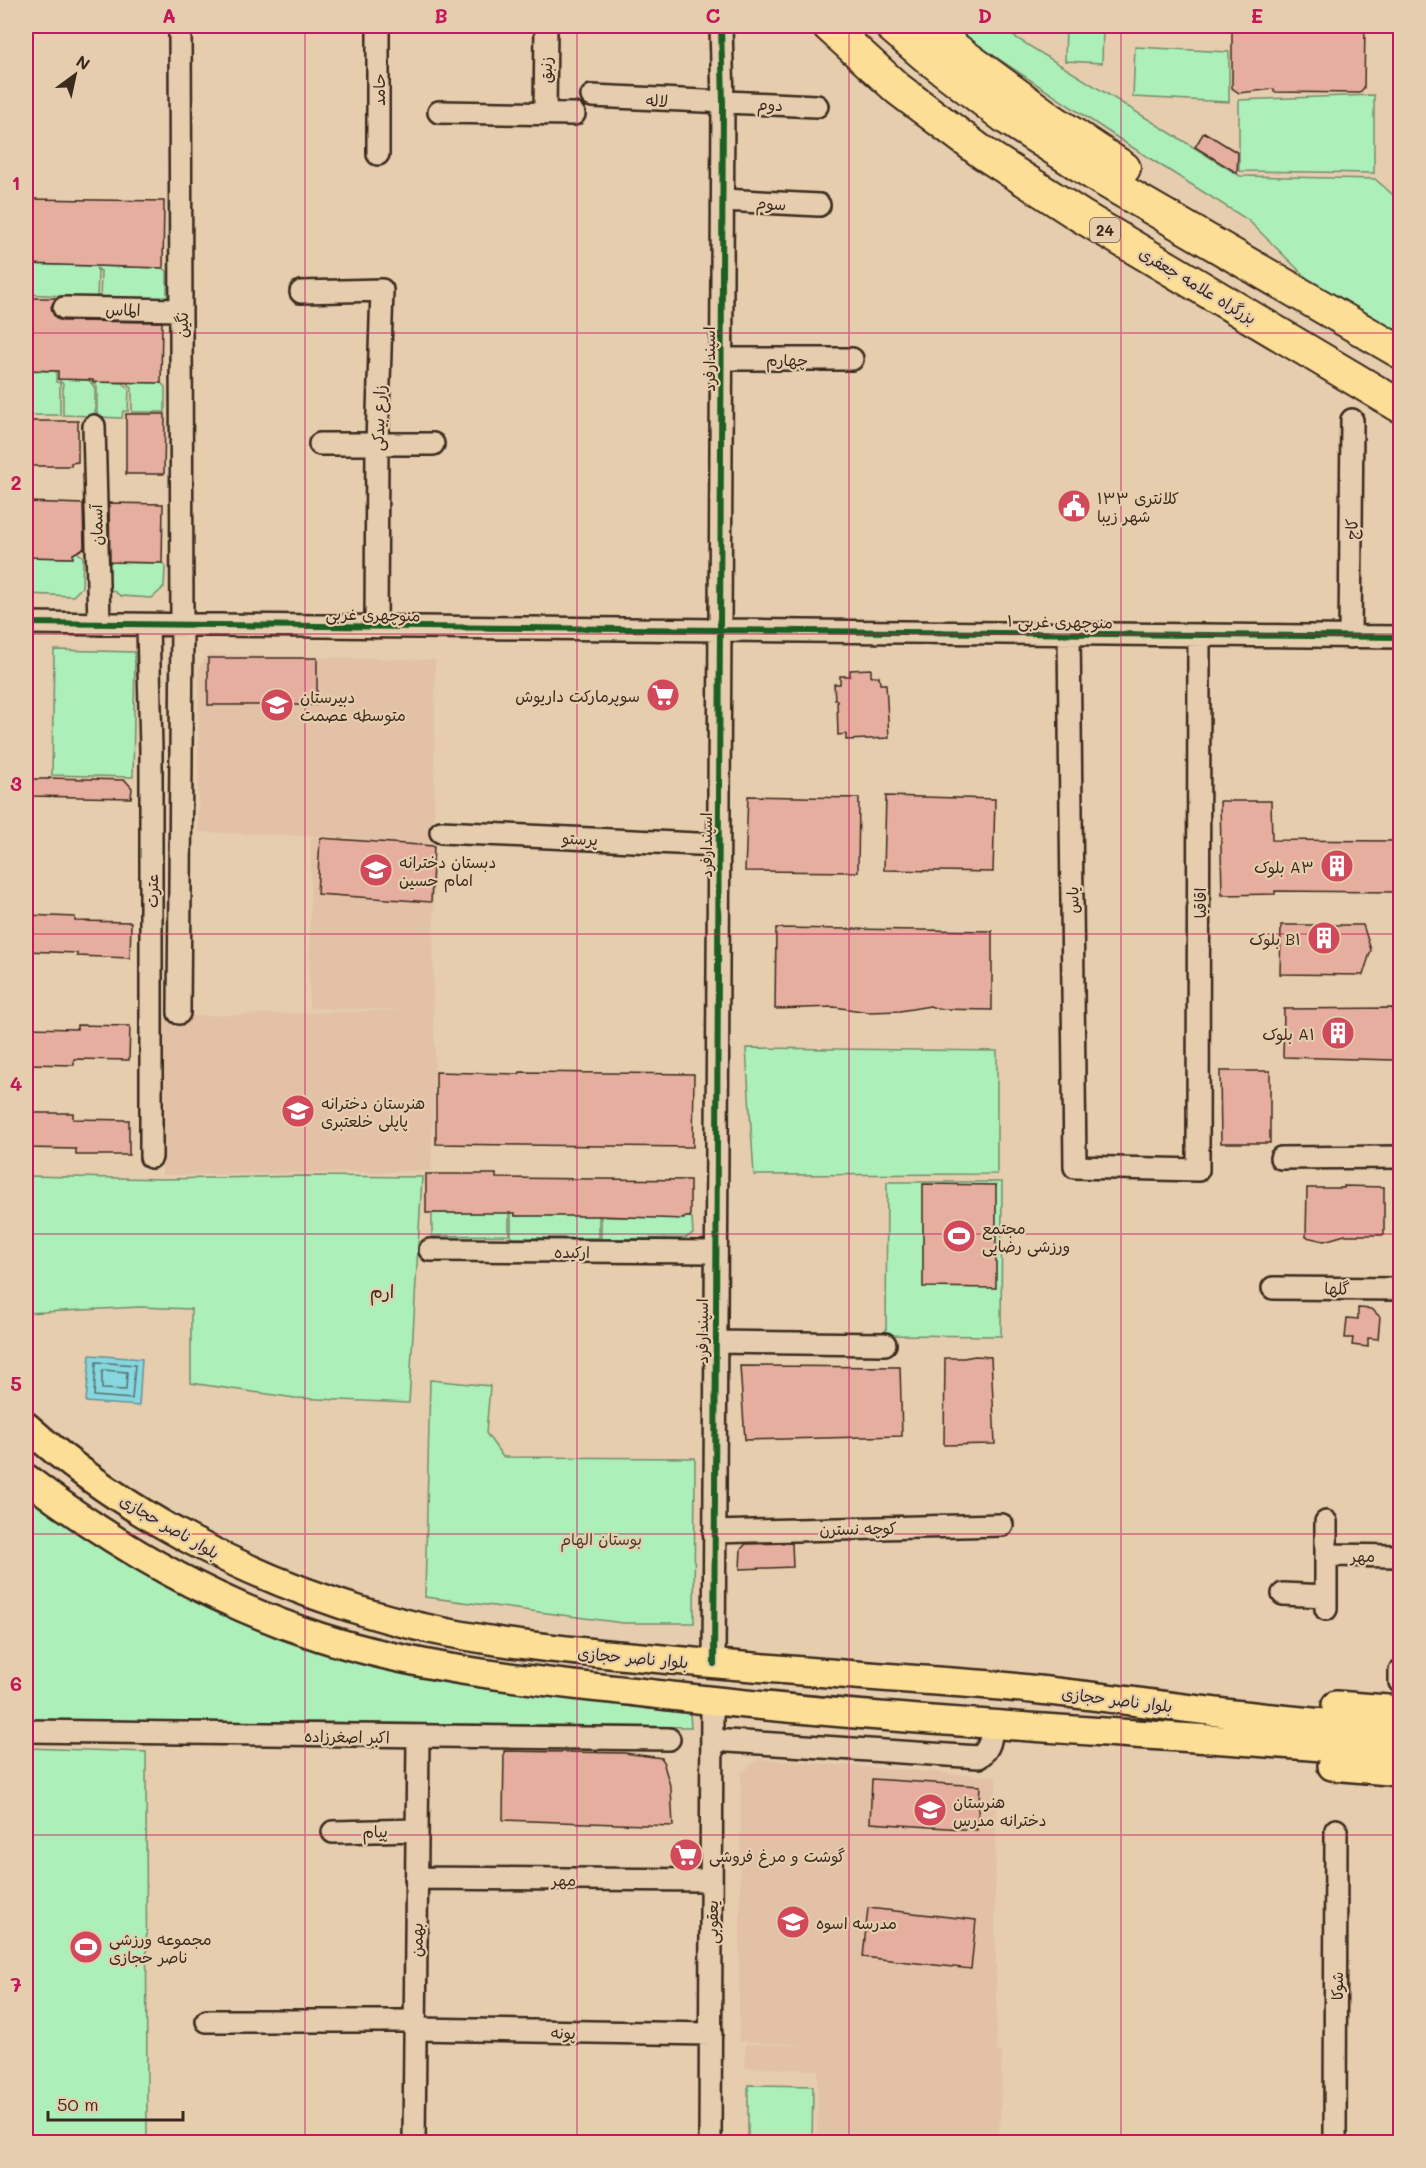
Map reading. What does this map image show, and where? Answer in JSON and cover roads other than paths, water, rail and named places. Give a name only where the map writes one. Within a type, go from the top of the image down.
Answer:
[{"type":"highway","name":"بزرگراه علامه جعفری","points":[[829,26],[898,89],[983,153],[1081,216],[1401,406]]},
{"type":"highway","name":"24","points":[[891,26],[1005,117],[1100,178],[1401,352]]},
{"type":"highway","points":[[926,26],[1049,118],[1208,224],[1332,312]]},
{"type":"main road","name":"بلوار ناصر حجازی","points":[[26,1426],[52,1450],[147,1516],[215,1554],[298,1590],[374,1615],[459,1635],[551,1649],[1043,1689],[1244,1715],[1401,1730]]},
{"type":"main road","name":"بلوار ناصر حجازی","points":[[26,1478],[116,1542],[166,1571],[243,1608],[318,1636],[402,1659],[473,1673],[712,1701],[1045,1729],[1244,1740],[1401,1753]]},
{"type":"main road","points":[[1043,1689],[1244,1697],[1401,1710]]},
{"type":"main road","points":[[1045,1729],[1245,1758],[1401,1772]]},
{"type":"street","name":"نگین","points":[[179,1013],[182,625],[180,26]]},
{"type":"street","name":"حامد","points":[[378,26],[378,154]]},
{"type":"street","name":"زنبق","points":[[545,114],[546,26]]},
{"type":"street","name":"اسپندارفرد","points":[[714,1664],[723,200],[721,26]]},
{"type":"street","name":"لاله","points":[[592,96],[723,103]]},
{"type":"street","name":"دوم","points":[[723,103],[816,106]]},
{"type":"street","points":[[439,112],[574,114]]},
{"type":"street","name":"سوم","points":[[723,200],[819,205]]},
{"type":"street","name":"زارع بیدکی","points":[[301,292],[382,290],[377,443],[376,627]]},
{"type":"street","name":"الماس","points":[[64,308],[181,310]]},
{"type":"street","name":"چهارم","points":[[722,359],[852,359]]},
{"type":"street","name":"کاج","points":[[1350,637],[1352,420]]},
{"type":"street","name":"آسمان","points":[[94,426],[99,624]]},
{"type":"street","points":[[320,444],[433,444]]},
{"type":"street","name":"منوچهری غربی","points":[[26,623],[719,631]]},
{"type":"street","name":"عترت","points":[[148,625],[151,750],[151,1157]]},
{"type":"street","name":"منوچهری غربی ۱","points":[[719,631],[1401,637]]},
{"type":"street","name":"یاس","points":[[1069,634],[1075,1167],[1198,1170]]},
{"type":"street","name":"اقاقیا","points":[[1198,1170],[1199,636]]},
{"type":"street","name":"پرستو","points":[[441,832],[718,845]]},
{"type":"street","points":[[1281,1158],[1401,1156]]},
{"type":"street","name":"ارکیده","points":[[430,1250],[715,1252]]},
{"type":"street","name":"گلها","points":[[1273,1288],[1401,1289]]},
{"type":"street","points":[[715,1342],[885,1344]]},
{"type":"street","name":"مهر","points":[[1283,1594],[1326,1603],[1326,1522]]},
{"type":"street","name":"کوچه نسترن","points":[[714,1532],[1002,1525]]},
{"type":"street","name":"مهر","points":[[1326,1555],[1401,1556]]},
{"type":"street","points":[[1400,1682],[1401,1671]]},
{"type":"street","name":"یعقوبی","points":[[711,2142],[712,1701]]},
{"type":"street","points":[[712,1740],[979,1757],[987,1751],[992,1724]]},
{"type":"street","name":"اکبر اصغرزاده","points":[[26,1731],[669,1739]]},
{"type":"street","name":"بهمن","points":[[414,2142],[418,1737]]},
{"type":"street","name":"پیام","points":[[333,1832],[417,1830]]},
{"type":"street","name":"شوکا","points":[[1335,2142],[1336,1830]]},
{"type":"street","name":"مهر","points":[[416,1878],[711,1880]]},
{"type":"street","name":"پونه","points":[[207,2021],[711,2034]]},
{"type":"water","points":[[90,1355],[142,1359],[139,1406],[86,1402]]},
{"type":"place","name":"کلانتری ۱۳۳ شهر زیبا","points":[[1074,506]]},
{"type":"place","name":"سوپرمارکت داریوش","points":[[663,695]]},
{"type":"place","name":"دبیرستان متوسطه عصمت","points":[[277,705]]},
{"type":"place","name":"بلوک A۳","points":[[1337,866]]},
{"type":"place","name":"دبستان دخترانه امام حسین","points":[[376,870]]},
{"type":"place","name":"بلوک B۱","points":[[1324,938]]},
{"type":"place","name":"بلوک A۱","points":[[1338,1033]]},
{"type":"place","name":"هنرستان دخترانه پاپلی خلعتبری","points":[[298,1111]]},
{"type":"place","name":"مجتمع ورزشی رضایی","points":[[959,1236]]},
{"type":"place","name":"هنرستان دخترانه مدرس","points":[[930,1810]]},
{"type":"place","name":"گوشت و مرغ فروشی","points":[[686,1855]]},
{"type":"place","name":"مدرسه اسوه","points":[[793,1922]]},
{"type":"place","name":"مجموعه ورزشی ناصر حجازی","points":[[86,1947]]},
{"type":"district","name":"ارم","points":[[382,1291]]},
{"type":"park label","name":"بوستان الهام","points":[[601,1538]]}]
